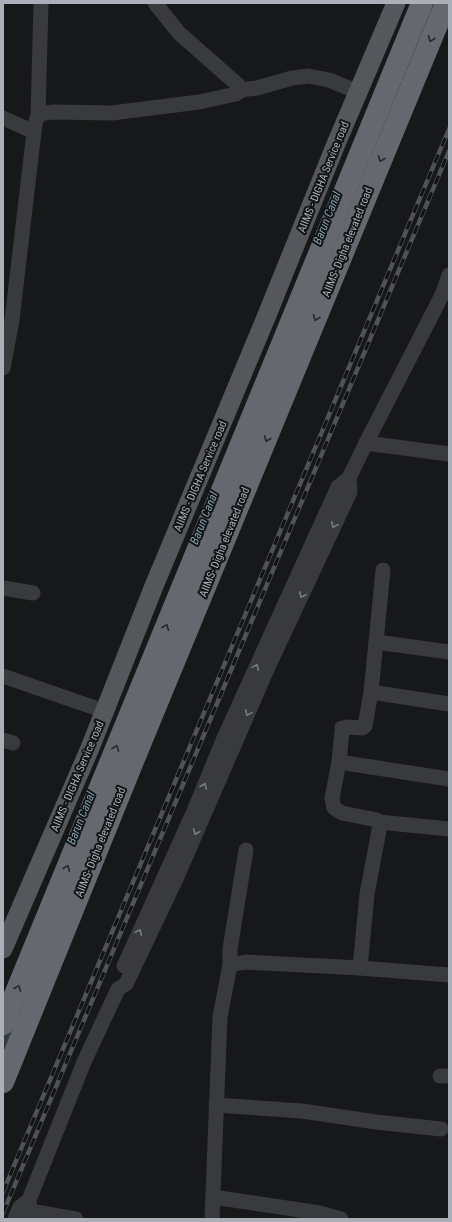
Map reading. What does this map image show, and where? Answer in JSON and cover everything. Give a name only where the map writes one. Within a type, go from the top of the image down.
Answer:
[{"type":"highway","name":"AIIMS- Digha elevated road","points":[[3,1024],[422,3]]},
{"type":"highway","name":"AIIMS- Digha elevated road","points":[[3,1082],[131,766],[446,3]]},
{"type":"main road","name":"AIIMS - DIGHA Service road","points":[[3,949],[90,748],[154,586],[396,3]]},
{"type":"street","points":[[3,368],[7,320],[34,132],[38,116],[41,3]]},
{"type":"street","points":[[155,3],[179,34],[238,85],[239,90]]},
{"type":"street","points":[[38,116],[45,112],[112,113],[198,102],[236,94],[239,90],[258,88],[292,78],[308,76],[329,80],[358,92]]},
{"type":"street","points":[[3,118],[34,132]]},
{"type":"street","points":[[76,1219],[24,1211],[84,1062],[118,989],[117,980],[194,811],[248,685],[338,487],[349,478],[446,291],[449,275]]},
{"type":"street","points":[[366,443],[449,454]]},
{"type":"street","points":[[383,570],[371,692],[365,726],[362,728],[342,728],[332,798],[334,808],[342,813],[372,819],[379,822],[449,830]]},
{"type":"street","points":[[3,588],[33,593]]},
{"type":"street","points":[[376,642],[449,652]]},
{"type":"street","points":[[3,676],[104,711]]},
{"type":"street","points":[[371,692],[449,704]]},
{"type":"street","points":[[338,762],[449,779]]},
{"type":"street","points":[[360,968],[367,894],[379,830],[379,822]]},
{"type":"street","points":[[212,1219],[220,1017],[230,965],[230,949],[246,850]]},
{"type":"street","points":[[230,965],[245,962],[360,968],[449,975]]},
{"type":"street","points":[[216,1105],[302,1110],[376,1122],[441,1129]]},
{"type":"street","points":[[213,1197],[320,1213],[341,1219]]},
{"type":"waterway","name":"Barun Canal","points":[[3,1043],[12,1021]]},
{"type":"railway","points":[[3,1192],[449,129]]},
{"type":"railway","points":[[3,1213],[449,151]]}]
